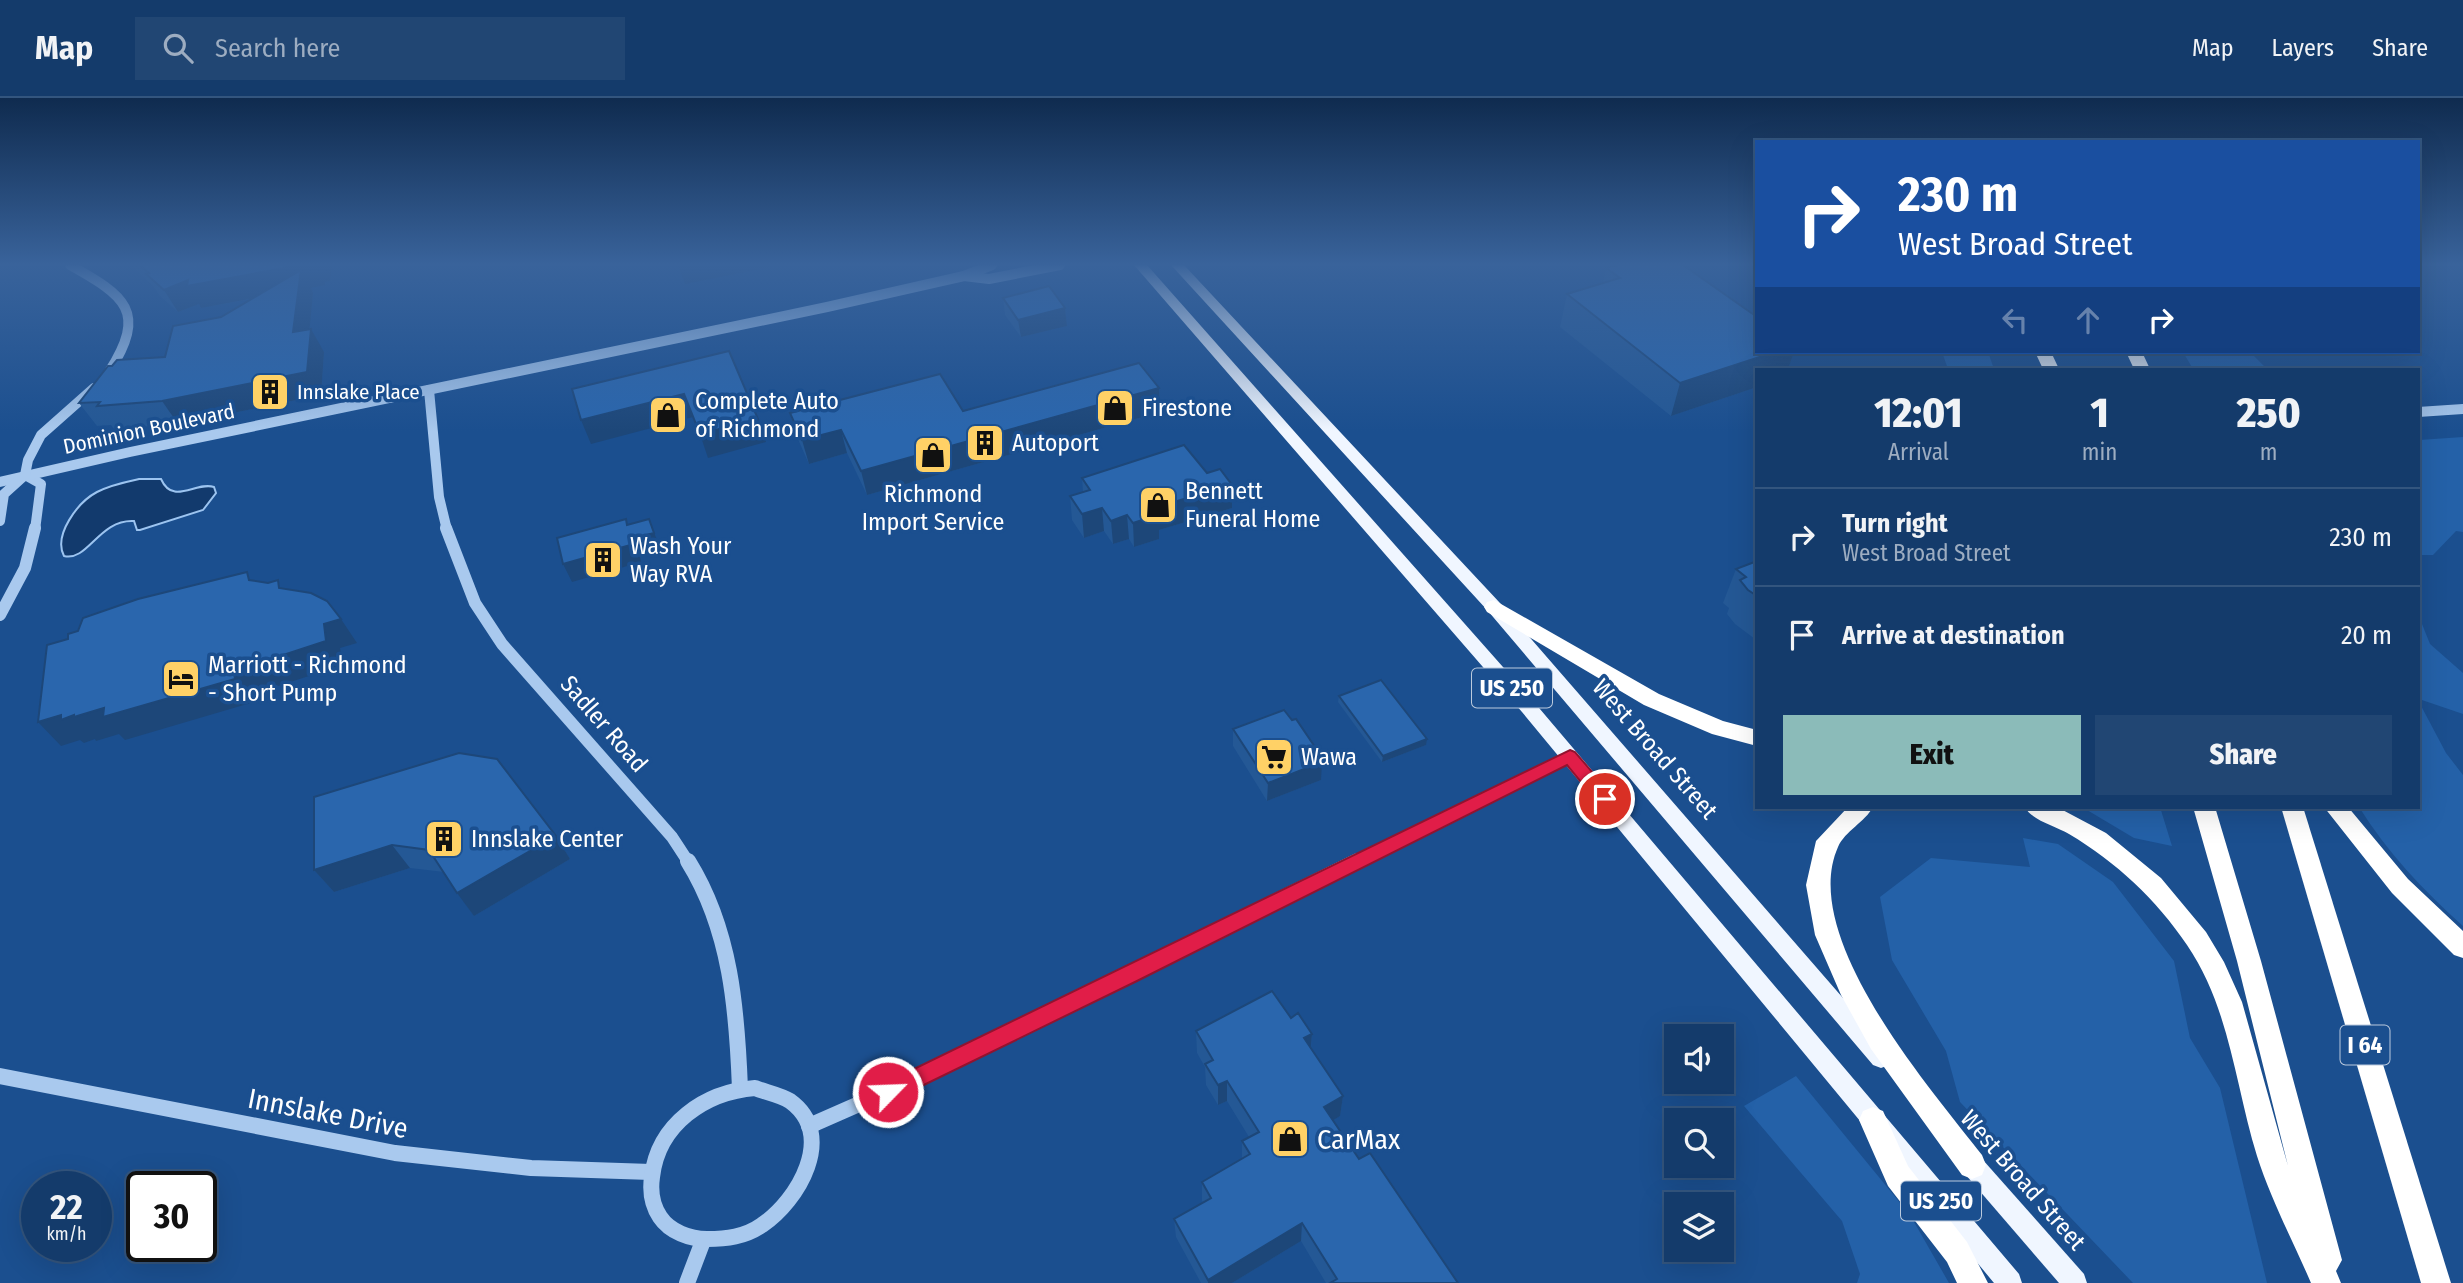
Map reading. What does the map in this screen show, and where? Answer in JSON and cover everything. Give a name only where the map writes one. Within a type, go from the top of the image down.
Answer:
[{"type":"highway","points":[[1494,607],[1654,704],[1718,728],[1755,737]]},
{"type":"highway","points":[[1860,809],[1835,831],[1826,846],[1821,863],[1819,901],[1831,947],[1841,974],[1865,1018],[1972,1165]]},
{"type":"highway","points":[[2040,809],[2075,825],[2129,863],[2167,900],[2202,950],[2229,1001],[2272,1157],[2326,1283]]},
{"type":"highway","points":[[2205,809],[2249,961],[2333,1283]]},
{"type":"highway","name":"I 64","points":[[2293,809],[2436,1283]]},
{"type":"highway","points":[[2336,809],[2393,879],[2463,947]]},
{"type":"highway","points":[[1873,1119],[1898,1176],[1950,1242],[1973,1283]]},
{"type":"main road","name":"US 250","points":[[1188,320],[1570,757],[2010,1283]]},
{"type":"main road","name":"West Broad Street","points":[[1228,320],[1494,607],[2075,1283]]},
{"type":"street","points":[[0,521],[4,494],[24,475],[26,459],[36,439],[104,378],[117,361],[129,335],[128,320]]},
{"type":"street","name":"Dominion Boulevard","points":[[0,482],[765,320]]},
{"type":"street","name":"Sadler Road","points":[[429,390],[439,497],[450,543],[475,603],[502,644],[671,837],[691,864],[710,902],[731,963],[738,1020],[740,1089]]},
{"type":"street","points":[[2420,412],[2463,408]]},
{"type":"street","points":[[0,615],[20,582],[34,539],[41,484],[24,475]]},
{"type":"street","points":[[809,1126],[937,1070],[1570,757]]},
{"type":"street","name":"Innslake Drive","points":[[0,1076],[395,1153],[531,1168],[651,1172]]},
{"type":"street","points":[[740,1089],[763,1089],[783,1096],[803,1113],[809,1126],[812,1154],[802,1185],[773,1218],[750,1233],[734,1238],[703,1241],[676,1232],[657,1213],[652,1200],[651,1172],[661,1144],[681,1118],[709,1098],[740,1089]]},
{"type":"street","points":[[687,1283],[703,1241]]},
{"type":"shaded area","points":[[1943,354],[1989,354],[1994,368],[1948,368]]},
{"type":"shaded area","points":[[2184,354],[2252,354],[2266,368],[2192,368]]},
{"type":"shaded area","points":[[2463,437],[2463,532],[2456,531],[2433,555],[2420,555],[2420,440]]},
{"type":"shaded area","points":[[139,479],[161,479],[172,491],[207,486],[214,487],[216,493],[203,510],[140,530],[137,530],[134,521],[122,522],[112,526],[80,553],[64,556],[61,548],[65,529],[82,503],[102,490]]},
{"type":"shaded area","points":[[2420,619],[2430,644],[2463,673],[2463,714],[2420,699]]},
{"type":"shaded area","points":[[2420,704],[2446,753],[2463,775],[2463,926],[2434,899],[2381,840],[2360,809],[2420,809]]},
{"type":"shaded area","points":[[2085,809],[2161,809],[2172,846],[2134,838]]},
{"type":"shaded area","points":[[2023,838],[2058,844],[2113,882],[2174,961],[2190,1038],[2220,1088],[2267,1283],[2133,1283],[1960,1102],[1946,1051],[1892,960],[1880,897],[1931,858],[2030,867]]},
{"type":"shaded area","points":[[1796,1076],[1910,1215],[1949,1283],[1857,1283],[1860,1274],[1842,1221],[1744,1106]]},
{"type":"building","points":[[203,320],[295,320],[293,332],[311,329],[307,372],[162,401],[97,406],[100,402],[79,403],[108,366],[112,366],[117,360],[165,357],[173,326]]},
{"type":"building","points":[[1600,320],[1755,320],[1755,354],[1769,354],[1680,383]]},
{"type":"building","points":[[729,351],[758,419],[700,434],[684,394],[581,420],[572,389]]},
{"type":"building","points":[[1139,363],[1159,388],[861,471],[841,430],[802,440],[790,413],[940,374],[963,411]]},
{"type":"building","points":[[1184,445],[1207,473],[1220,469],[1232,485],[1153,508],[1158,515],[1133,523],[1127,515],[1111,521],[1102,508],[1082,514],[1070,496],[1090,490],[1082,478]]},
{"type":"building","points":[[626,519],[627,525],[649,519],[654,533],[632,539],[634,544],[563,564],[557,538]]},
{"type":"building","points":[[1755,562],[1755,595],[1740,580],[1746,577],[1736,569]]},
{"type":"building","name":"Marriott - Richmond - Short Pump","points":[[247,572],[249,580],[268,583],[278,580],[279,588],[311,593],[327,601],[341,619],[324,624],[326,641],[234,671],[235,679],[103,717],[104,708],[61,720],[61,715],[38,722],[47,645],[68,639],[68,634],[78,631],[83,618],[138,599]]},
{"type":"building","name":"Wawa","points":[[1381,680],[1427,739],[1383,756],[1339,696]]},
{"type":"building","name":"Wawa","points":[[1284,710],[1292,720],[1296,719],[1322,762],[1268,783],[1233,729]]},
{"type":"building","name":"Innslake Center","points":[[459,753],[497,759],[556,836],[457,893],[429,850],[392,845],[314,870],[314,797]]},
{"type":"building","name":"CarMax","points":[[1272,991],[1291,1018],[1298,1013],[1312,1034],[1304,1038],[1343,1096],[1324,1107],[1359,1159],[1370,1153],[1458,1283],[1330,1283],[1337,1279],[1302,1223],[1208,1280],[1174,1219],[1211,1198],[1202,1182],[1250,1154],[1242,1141],[1259,1132],[1227,1081],[1218,1085],[1205,1064],[1213,1060],[1196,1031]]},
{"type":"place","name":"Innslake Place","points":[[270,392]]},
{"type":"place","name":"Firestone","points":[[1115,408]]},
{"type":"place","name":"Complete Auto of Richmond","points":[[668,415]]},
{"type":"place","name":"Autoport","points":[[985,443]]},
{"type":"place","name":"Richmond Import Service","points":[[933,455]]},
{"type":"place","name":"Bennett Funeral Home","points":[[1158,505]]},
{"type":"place","name":"Wash Your Way RVA","points":[[603,560]]},
{"type":"place","name":"Marriott - Richmond - Short Pump","points":[[181,679]]},
{"type":"place","name":"Wawa","points":[[1274,757]]},
{"type":"place","name":"Innslake Center","points":[[444,839]]},
{"type":"place","name":"CarMax","points":[[1290,1139]]},
{"type":"route","points":[[888,1092],[1131,975],[1570,757],[1605,799]]}]
